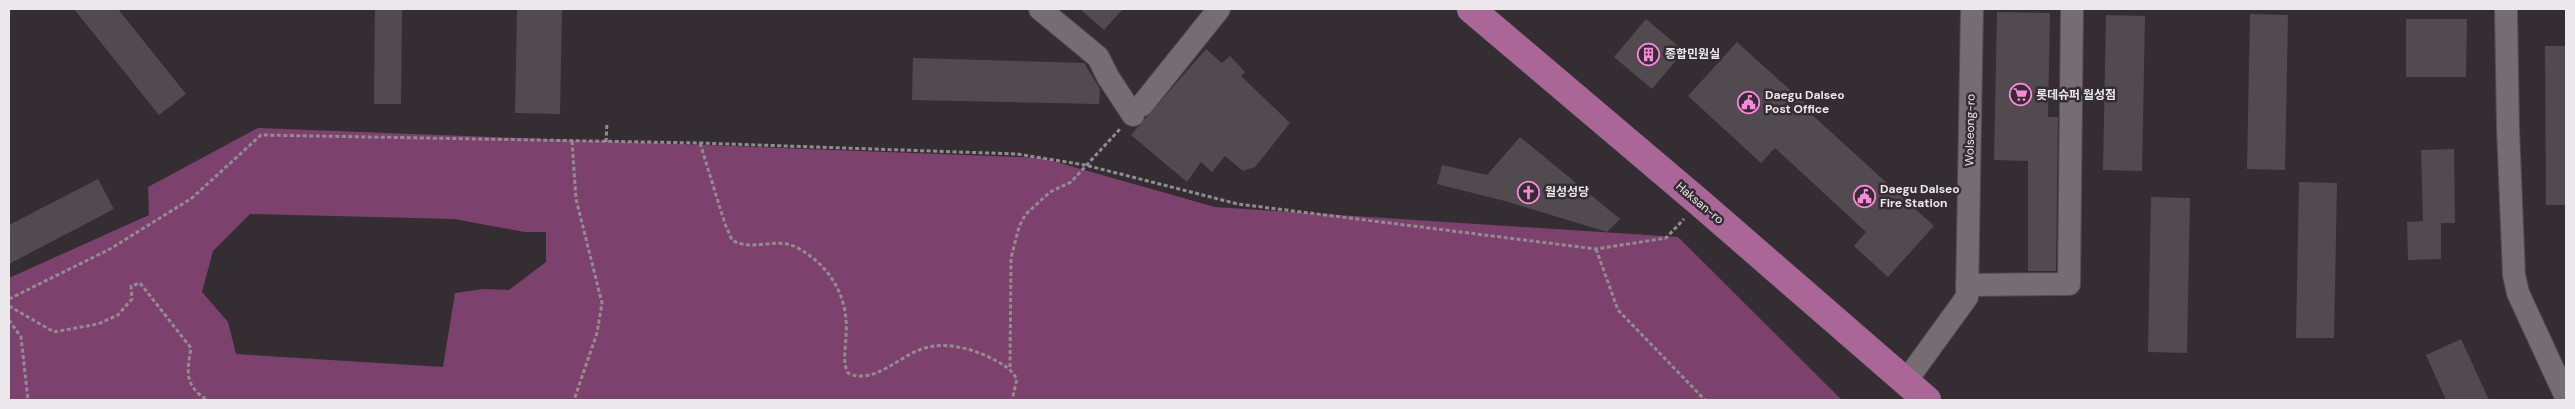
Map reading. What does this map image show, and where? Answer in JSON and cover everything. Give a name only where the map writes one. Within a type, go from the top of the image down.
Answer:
[{"type":"main road","name":"Haksan-ro","points":[[1471,9],[1700,203],[1927,400]]},
{"type":"street","points":[[1040,9],[1098,56],[1108,77],[1137,110],[1219,9]]},
{"type":"street","name":"Wolseong-ro","points":[[1906,381],[1967,297],[1972,9]]},
{"type":"street","points":[[1967,284],[2069,284],[2072,9]]},
{"type":"street","points":[[2506,9],[2508,129],[2514,275],[2518,293],[2566,397]]},
{"type":"path","points":[[1012,400],[1017,379],[1010,368],[1011,258],[1019,227],[1025,215],[1050,192],[1071,182],[1137,110]]},
{"type":"path","points":[[606,142],[607,123]]},
{"type":"path","points":[[9,299],[110,249],[151,225],[192,198],[261,135],[700,143],[1017,154],[1085,165],[1238,204],[1596,249],[1666,238],[1700,203]]},
{"type":"path","points":[[572,141],[576,199],[602,303],[597,334],[574,400]]},
{"type":"path","points":[[700,143],[704,150],[724,224],[732,240],[744,244],[779,243],[794,246],[815,261],[834,280],[846,313],[845,361],[848,373],[859,376],[873,374],[919,350],[940,346],[966,348],[1010,368]]},
{"type":"path","points":[[1596,249],[1618,310],[1705,400]]},
{"type":"path","points":[[9,306],[54,332],[98,324],[118,315],[132,299],[131,286],[140,283],[191,348],[187,376],[197,394],[207,400]]},
{"type":"path","points":[[9,320],[21,337],[28,400]]},
{"type":"shaded area","points":[[258,128],[1042,158],[1215,207],[1678,237],[1842,400],[9,400],[9,278],[149,215],[148,187]],"holes":[[[250,214],[454,219],[525,232],[546,232],[546,262],[509,290],[484,289],[455,293],[443,367],[236,354],[228,322],[202,292],[213,251]]]},
{"type":"building","points":[[74,9],[118,9],[186,94],[159,115]]},
{"type":"building","points":[[375,9],[402,9],[401,104],[374,104]]},
{"type":"building","points":[[517,9],[562,9],[560,114],[515,113]]},
{"type":"building","points":[[1080,9],[1123,9],[1104,30]]},
{"type":"building","points":[[1997,12],[2050,13],[2048,117],[2058,117],[2056,271],[2028,271],[2028,161],[1994,160]]},
{"type":"building","points":[[2250,14],[2288,15],[2285,170],[2247,169]]},
{"type":"building","points":[[2106,15],[2145,16],[2142,171],[2103,170]]},
{"type":"building","name":"종합민원실","points":[[1646,19],[1684,51],[1652,89],[1614,57]]},
{"type":"building","points":[[2406,19],[2467,19],[2466,77],[2406,77]]},
{"type":"building","points":[[1737,42],[1810,108],[1808,111],[1934,226],[1888,277],[1854,246],[1866,232],[1775,148],[1761,163],[1688,96]]},
{"type":"building","points":[[2545,46],[2566,46],[2566,205],[2546,205]]},
{"type":"building","points":[[1206,49],[1222,63],[1230,56],[1245,72],[1241,76],[1290,123],[1255,167],[1243,171],[1225,156],[1212,172],[1201,162],[1187,182],[1131,135]]},
{"type":"building","points":[[913,58],[1084,63],[1100,89],[1099,104],[912,100]]},
{"type":"building","name":"월성성당","points":[[1520,137],[1620,219],[1607,232],[1505,201],[1437,184],[1442,165],[1487,175]]},
{"type":"building","points":[[2454,149],[2455,223],[2441,223],[2441,259],[2408,260],[2407,222],[2423,221],[2421,150]]},
{"type":"building","points":[[98,179],[114,209],[9,264],[9,225]]},
{"type":"building","points":[[2299,182],[2337,183],[2334,338],[2296,338]]},
{"type":"building","points":[[2151,197],[2190,198],[2187,353],[2148,352]]},
{"type":"building","points":[[2461,339],[2489,400],[2446,400],[2426,355]]},
{"type":"place","name":"종합민원실","points":[[1649,54]]},
{"type":"place","name":"롯데슈퍼 월성점","points":[[2020,95]]},
{"type":"place","name":"Daegu Dalseo Post Office","points":[[1749,102]]},
{"type":"place","name":"월성성당","points":[[1529,192]]},
{"type":"place","name":"Daegu Dalseo Fire Station","points":[[1864,196]]}]
